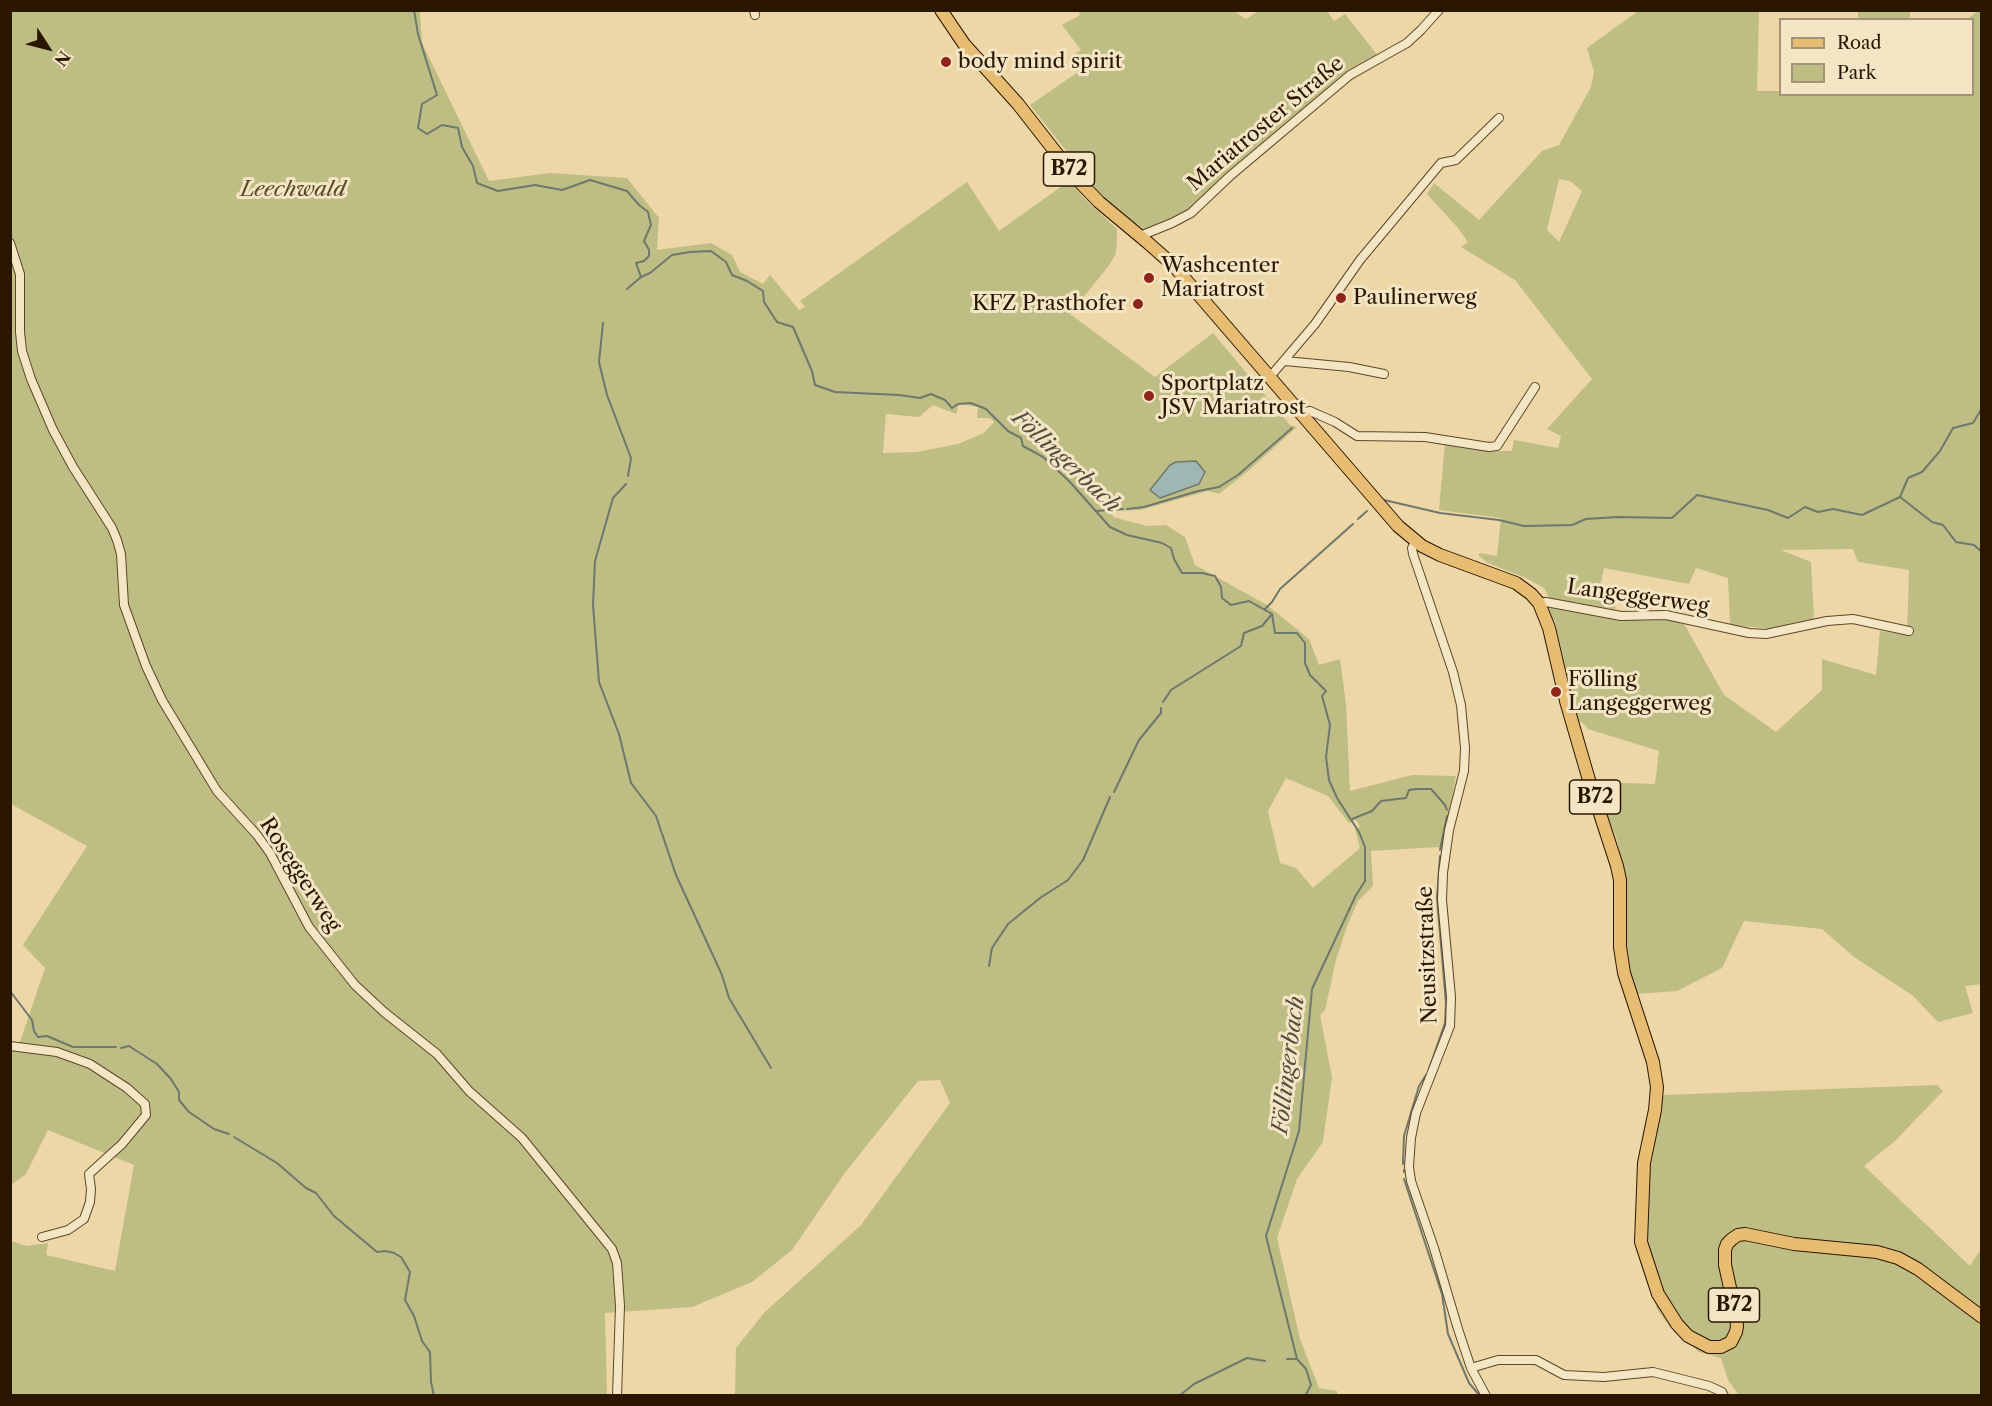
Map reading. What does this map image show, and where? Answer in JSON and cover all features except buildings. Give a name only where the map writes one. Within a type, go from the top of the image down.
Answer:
[{"type":"main road","name":"B72","points":[[941,10],[964,44],[1018,104],[1076,177],[1099,202],[1173,265],[1390,518],[1416,541],[1448,558],[1516,584],[1531,594],[1539,603],[1549,628],[1566,701],[1617,866],[1620,898],[1620,947],[1624,973],[1653,1062],[1657,1087],[1655,1110],[1644,1162],[1641,1242],[1653,1281],[1668,1312],[1688,1336],[1703,1344],[1717,1348],[1731,1342],[1737,1326],[1725,1265],[1725,1250],[1732,1239],[1745,1234],[1794,1244],[1877,1252],[1898,1258],[1918,1269],[1982,1317]]},
{"type":"street","name":"Mariatroster Straße","points":[[1140,236],[1191,213],[1230,176],[1350,75],[1407,43],[1439,10]]},
{"type":"street","points":[[1269,378],[1315,324],[1360,260],[1441,163],[1456,160],[1499,118]]},
{"type":"street","name":"Roseggerweg","points":[[10,243],[20,274],[20,332],[22,351],[31,379],[53,430],[117,540],[121,554],[124,604],[146,666],[162,700],[217,791],[257,835],[270,853],[309,927],[355,985],[384,1012],[437,1054],[469,1091],[522,1138],[612,1250],[617,1263],[620,1306],[617,1395]]},
{"type":"street","points":[[1285,361],[1349,367],[1384,374]]},
{"type":"street","points":[[1300,413],[1310,411],[1335,422],[1357,436],[1425,437],[1489,447],[1497,446],[1535,387]]},
{"type":"street","name":"Neusitzstraße","points":[[1416,541],[1412,548],[1413,554],[1453,672],[1461,705],[1466,748],[1464,771],[1449,830],[1443,873],[1442,900],[1451,997],[1450,1026],[1416,1113],[1409,1167],[1411,1181],[1471,1368],[1486,1395]]},
{"type":"street","name":"Langeggerweg","points":[[1539,603],[1546,602],[1621,616],[1666,615],[1749,633],[1766,634],[1827,621],[1853,619],[1909,631]]},
{"type":"street","points":[[10,1046],[57,1052],[90,1064],[127,1088],[145,1104],[146,1115],[122,1144],[89,1174],[90,1202],[84,1219],[68,1230],[42,1237]]},
{"type":"street","points":[[1471,1368],[1498,1360],[1536,1360],[1564,1375],[1604,1377],[1653,1372],[1709,1386],[1724,1395]]},
{"type":"green space","name":"Leechwald","points":[[10,11],[420,11],[422,43],[489,181],[550,173],[627,178],[659,218],[657,250],[711,243],[732,255],[740,272],[763,284],[770,275],[799,310],[805,307],[800,301],[967,182],[999,231],[1069,181],[1117,229],[1116,253],[1110,264],[1070,314],[1155,377],[1213,333],[1290,425],[1297,427],[1219,494],[1208,491],[1140,510],[1112,511],[1113,517],[1147,526],[1166,525],[1185,537],[1195,565],[1267,605],[1309,639],[1319,665],[1340,659],[1346,704],[1350,791],[1412,775],[1456,776],[1442,850],[1438,847],[1371,851],[1373,886],[1358,901],[1347,926],[1336,960],[1325,1010],[1320,1015],[1332,1077],[1323,1142],[1297,1179],[1277,1238],[1300,1339],[1319,1388],[1337,1391],[1337,1395],[735,1395],[736,1348],[764,1313],[861,1225],[950,1103],[940,1080],[918,1081],[844,1174],[792,1250],[752,1282],[692,1307],[605,1313],[607,1395],[11,1395],[11,1241],[27,1246],[48,1243],[46,1255],[115,1271],[134,1165],[48,1130],[26,1174],[11,1185],[11,1042],[20,1042],[45,968],[23,945],[87,846],[11,804]],"holes":[[[959,404],[978,407],[977,418],[990,418],[994,422],[984,433],[958,444],[917,452],[883,453],[886,414],[919,417],[933,405],[956,414]],[[1286,778],[1328,796],[1349,823],[1356,820],[1360,827],[1355,829],[1360,848],[1313,888],[1296,868],[1280,863],[1268,811]]]},
{"type":"green space","points":[[1078,11],[1234,11],[1246,19],[1259,11],[1327,11],[1334,21],[1345,14],[1383,62],[1349,82],[1182,224],[1151,234],[1114,208],[1098,191],[1030,105],[1078,72],[1068,58],[1081,50],[1062,25],[1080,15]]},
{"type":"green space","points":[[1638,11],[1759,11],[1757,91],[1779,91],[1779,96],[1974,96],[1974,18],[1968,18],[1981,11],[1982,984],[1965,986],[1973,1013],[1938,1022],[1912,995],[1854,957],[1822,929],[1744,921],[1722,968],[1677,991],[1635,994],[1626,952],[1625,874],[1617,840],[1594,782],[1655,784],[1659,751],[1588,729],[1578,721],[1555,622],[1549,613],[1549,597],[1544,588],[1488,563],[1478,555],[1480,553],[1497,556],[1501,518],[1439,510],[1445,443],[1512,451],[1514,440],[1558,448],[1561,436],[1547,429],[1592,379],[1515,280],[1461,247],[1468,242],[1427,194],[1434,183],[1479,220],[1542,151],[1559,145],[1591,87],[1594,72],[1587,48]],"holes":[[[1559,179],[1570,181],[1582,191],[1559,242],[1547,230]],[[1853,549],[1858,562],[1909,570],[1907,635],[1880,631],[1876,675],[1822,659],[1822,690],[1776,732],[1724,695],[1683,622],[1660,618],[1614,618],[1617,591],[1600,588],[1604,568],[1689,584],[1696,568],[1728,578],[1730,625],[1775,629],[1814,620],[1811,562],[1781,550]]]},
{"type":"green space","points":[[1858,11],[1910,11],[1910,18],[1858,18]]},
{"type":"green space","points":[[1937,1085],[1943,1091],[1895,1141],[1864,1166],[1970,1266],[1981,1249],[1981,1395],[1739,1395],[1728,1380],[1721,1358],[1699,1352],[1670,1327],[1657,1309],[1640,1262],[1651,1257],[1646,1227],[1648,1184],[1663,1095]]},
{"type":"water","points":[[1196,461],[1205,472],[1199,484],[1160,498],[1150,490],[1170,465],[1176,462]]},
{"type":"waterway","name":"Föllingerbach","points":[[414,10],[418,34],[437,95],[422,104],[418,128],[427,134],[442,125],[458,128],[462,147],[473,166],[477,183],[498,191],[535,185],[562,190],[590,180],[627,191],[648,212],[651,225],[644,241],[649,250],[649,256],[644,261],[636,263],[641,277],[650,273],[672,255],[711,251],[726,262],[732,275],[763,291],[764,302],[777,322],[793,327],[812,371],[815,385],[835,392],[920,398],[931,394],[945,400],[952,408],[958,404],[971,403],[986,409],[1008,431],[1021,438],[1023,446],[1043,457],[1069,481],[1110,527],[1127,535],[1162,543],[1171,548],[1182,573],[1202,573],[1215,576],[1221,587],[1222,598],[1231,605],[1249,601],[1272,614],[1275,633],[1297,633],[1305,643],[1305,663],[1310,675],[1326,691],[1322,696],[1330,725],[1326,757],[1329,780],[1337,798],[1359,832],[1365,847],[1365,881],[1356,895],[1312,989],[1299,1131],[1266,1236],[1297,1359],[1306,1369],[1311,1385],[1305,1396]]},
{"type":"waterway","points":[[627,289],[641,277]]},
{"type":"waterway","points":[[603,323],[599,362],[607,395],[631,458],[628,476]]},
{"type":"waterway","points":[[1384,500],[1440,513],[1499,520],[1524,526],[1572,525],[1586,519],[1618,517],[1672,518],[1697,495],[1768,510],[1788,518],[1805,507],[1818,512],[1833,509],[1862,515],[1900,497],[1908,478],[1922,472],[1940,451],[1953,428],[1973,423],[1982,408]]},
{"type":"waterway","points":[[1127,509],[1144,507],[1219,487],[1238,475],[1292,428]]},
{"type":"waterway","points":[[626,484],[613,498],[595,561],[593,605],[599,682],[619,734],[631,783],[656,816],[676,875],[722,975],[729,998],[771,1068]]},
{"type":"waterway","points":[[1900,497],[1932,522],[1943,525],[1956,542],[1974,545],[1982,552]]},
{"type":"waterway","points":[[1096,511],[1123,509]]},
{"type":"waterway","points":[[1358,519],[1367,511]]},
{"type":"waterway","points":[[1265,609],[1280,589],[1353,524]]},
{"type":"waterway","points":[[1163,702],[1171,690],[1241,646],[1244,633],[1262,626],[1272,614]]},
{"type":"waterway","points":[[1114,792],[1139,740],[1161,713],[1161,708]]},
{"type":"waterway","points":[[1352,819],[1372,811],[1381,801],[1406,798],[1409,790],[1416,789],[1431,789],[1447,810]]},
{"type":"waterway","points":[[989,966],[992,948],[1008,924],[1040,898],[1068,880],[1083,860],[1110,797]]},
{"type":"waterway","points":[[1440,850],[1447,816]]},
{"type":"waterway","points":[[1429,1069],[1445,1023],[1446,1003],[1437,898],[1440,856]]},
{"type":"waterway","points":[[10,991],[32,1020],[38,1037],[47,1036],[73,1047],[116,1047]]},
{"type":"waterway","points":[[121,1048],[129,1046],[157,1064],[171,1079],[179,1092],[179,1100],[189,1112],[214,1129],[229,1134]]},
{"type":"waterway","points":[[1403,1164],[1404,1136],[1419,1086],[1426,1075]]},
{"type":"waterway","points":[[234,1137],[277,1163],[306,1188],[316,1193],[334,1216],[377,1252],[385,1251],[401,1257],[410,1272],[405,1300],[414,1316],[422,1341],[430,1352],[434,1396]]},
{"type":"waterway","points":[[1404,1179],[1442,1294],[1448,1334],[1469,1383],[1480,1396]]},
{"type":"waterway","points":[[1179,1396],[1194,1384],[1247,1358],[1265,1361]]},
{"type":"waterway","points":[[1287,1359],[1296,1359]]},
{"type":"place","name":"body mind spirit","points":[[946,62]]},
{"type":"place","name":"Washcenter Mariatrost","points":[[1149,278]]},
{"type":"place","name":"Paulinerweg","points":[[1341,298]]},
{"type":"place","name":"KFZ Prasthofer","points":[[1138,304]]},
{"type":"place","name":"Sportplatz JSV Mariatrost","points":[[1149,396]]},
{"type":"place","name":"Fölling Langeggerweg","points":[[1556,692]]}]
